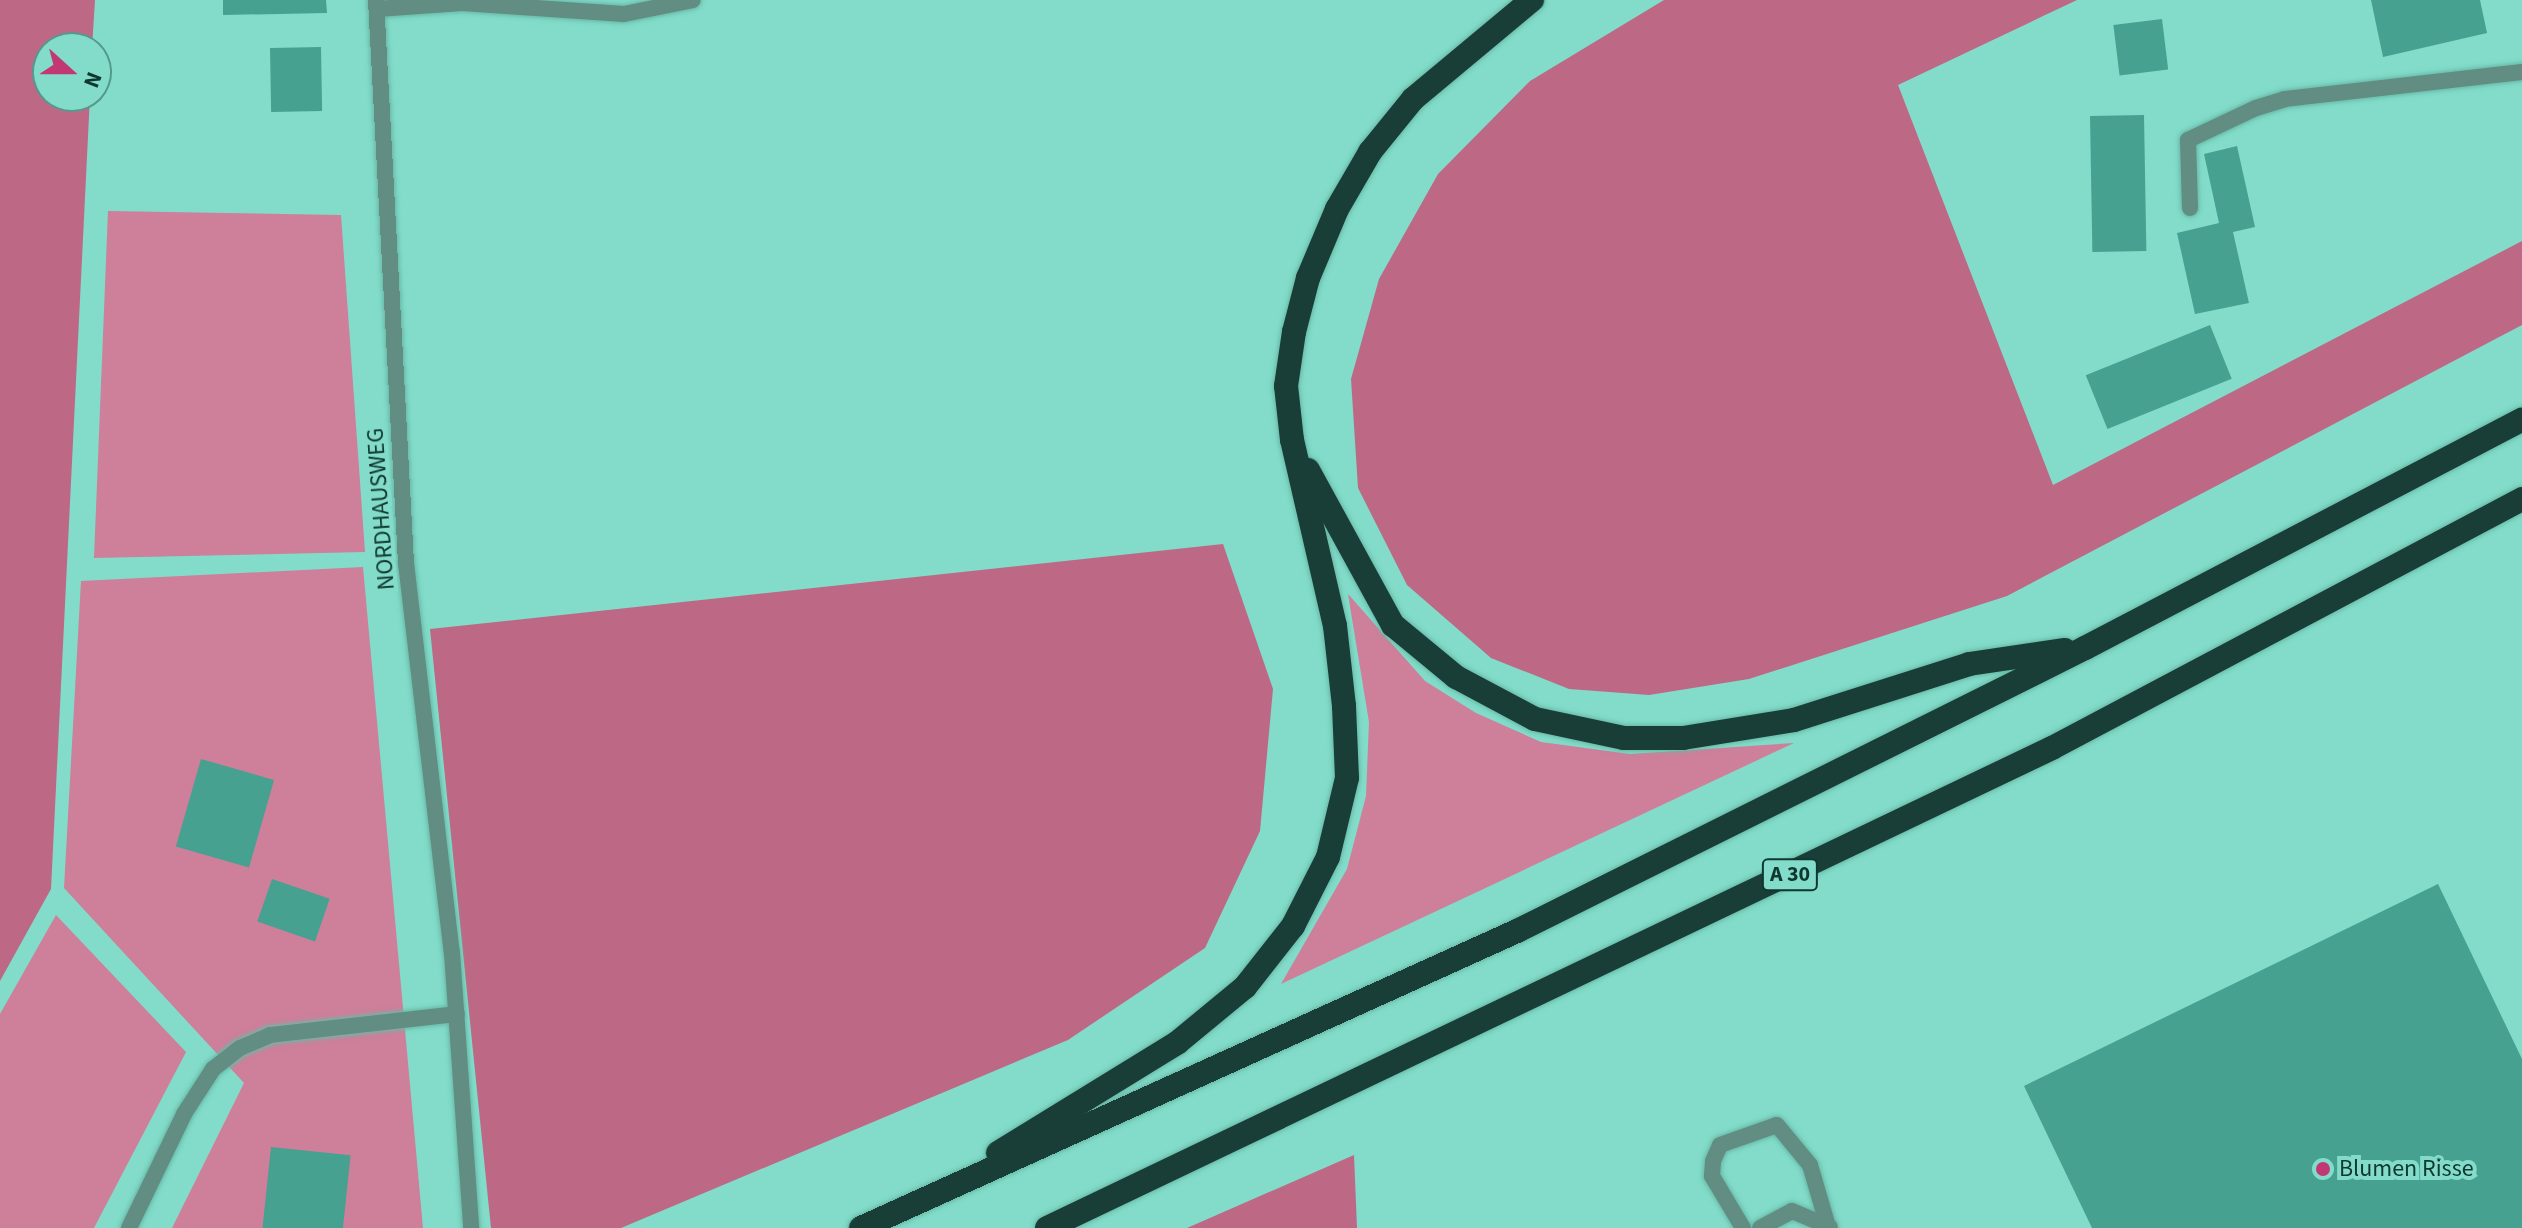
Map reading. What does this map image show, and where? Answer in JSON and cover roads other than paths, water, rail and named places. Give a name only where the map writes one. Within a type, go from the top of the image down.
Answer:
[{"type":"highway","points":[[909,1208],[1177,1043],[1245,987],[1293,926],[1328,857],[1347,778],[1344,706],[1335,626],[1292,440],[1286,386],[1294,332],[1308,278],[1337,209],[1370,152],[1413,99],[1532,0]]},
{"type":"highway","points":[[861,1228],[1517,931],[2085,648],[2522,420]]},
{"type":"highway","points":[[1292,440],[1393,625],[1456,677],[1535,719],[1624,738],[1683,738],[1794,720],[1969,664],[2085,648]]},
{"type":"highway","name":"A 30","points":[[1047,1228],[2052,748],[2522,499]]},
{"type":"street","points":[[377,5],[462,3],[624,14],[693,0]]},
{"type":"street","name":"NORDHAUSWEG","points":[[377,5],[406,563],[457,1014],[471,1228]]},
{"type":"street","points":[[2190,208],[2188,140],[2256,108],[2285,99],[2522,72]]},
{"type":"street","points":[[129,1228],[184,1114],[213,1069],[240,1048],[270,1035],[457,1014]]},
{"type":"street","points":[[1743,1228],[1712,1176],[1713,1161],[1720,1145],[1777,1125],[1810,1165],[1828,1226]]},
{"type":"street","points":[[1760,1228],[1792,1211],[1828,1226]]},
{"type":"place","name":"Blumen Risse","points":[[2323,1169]]}]
